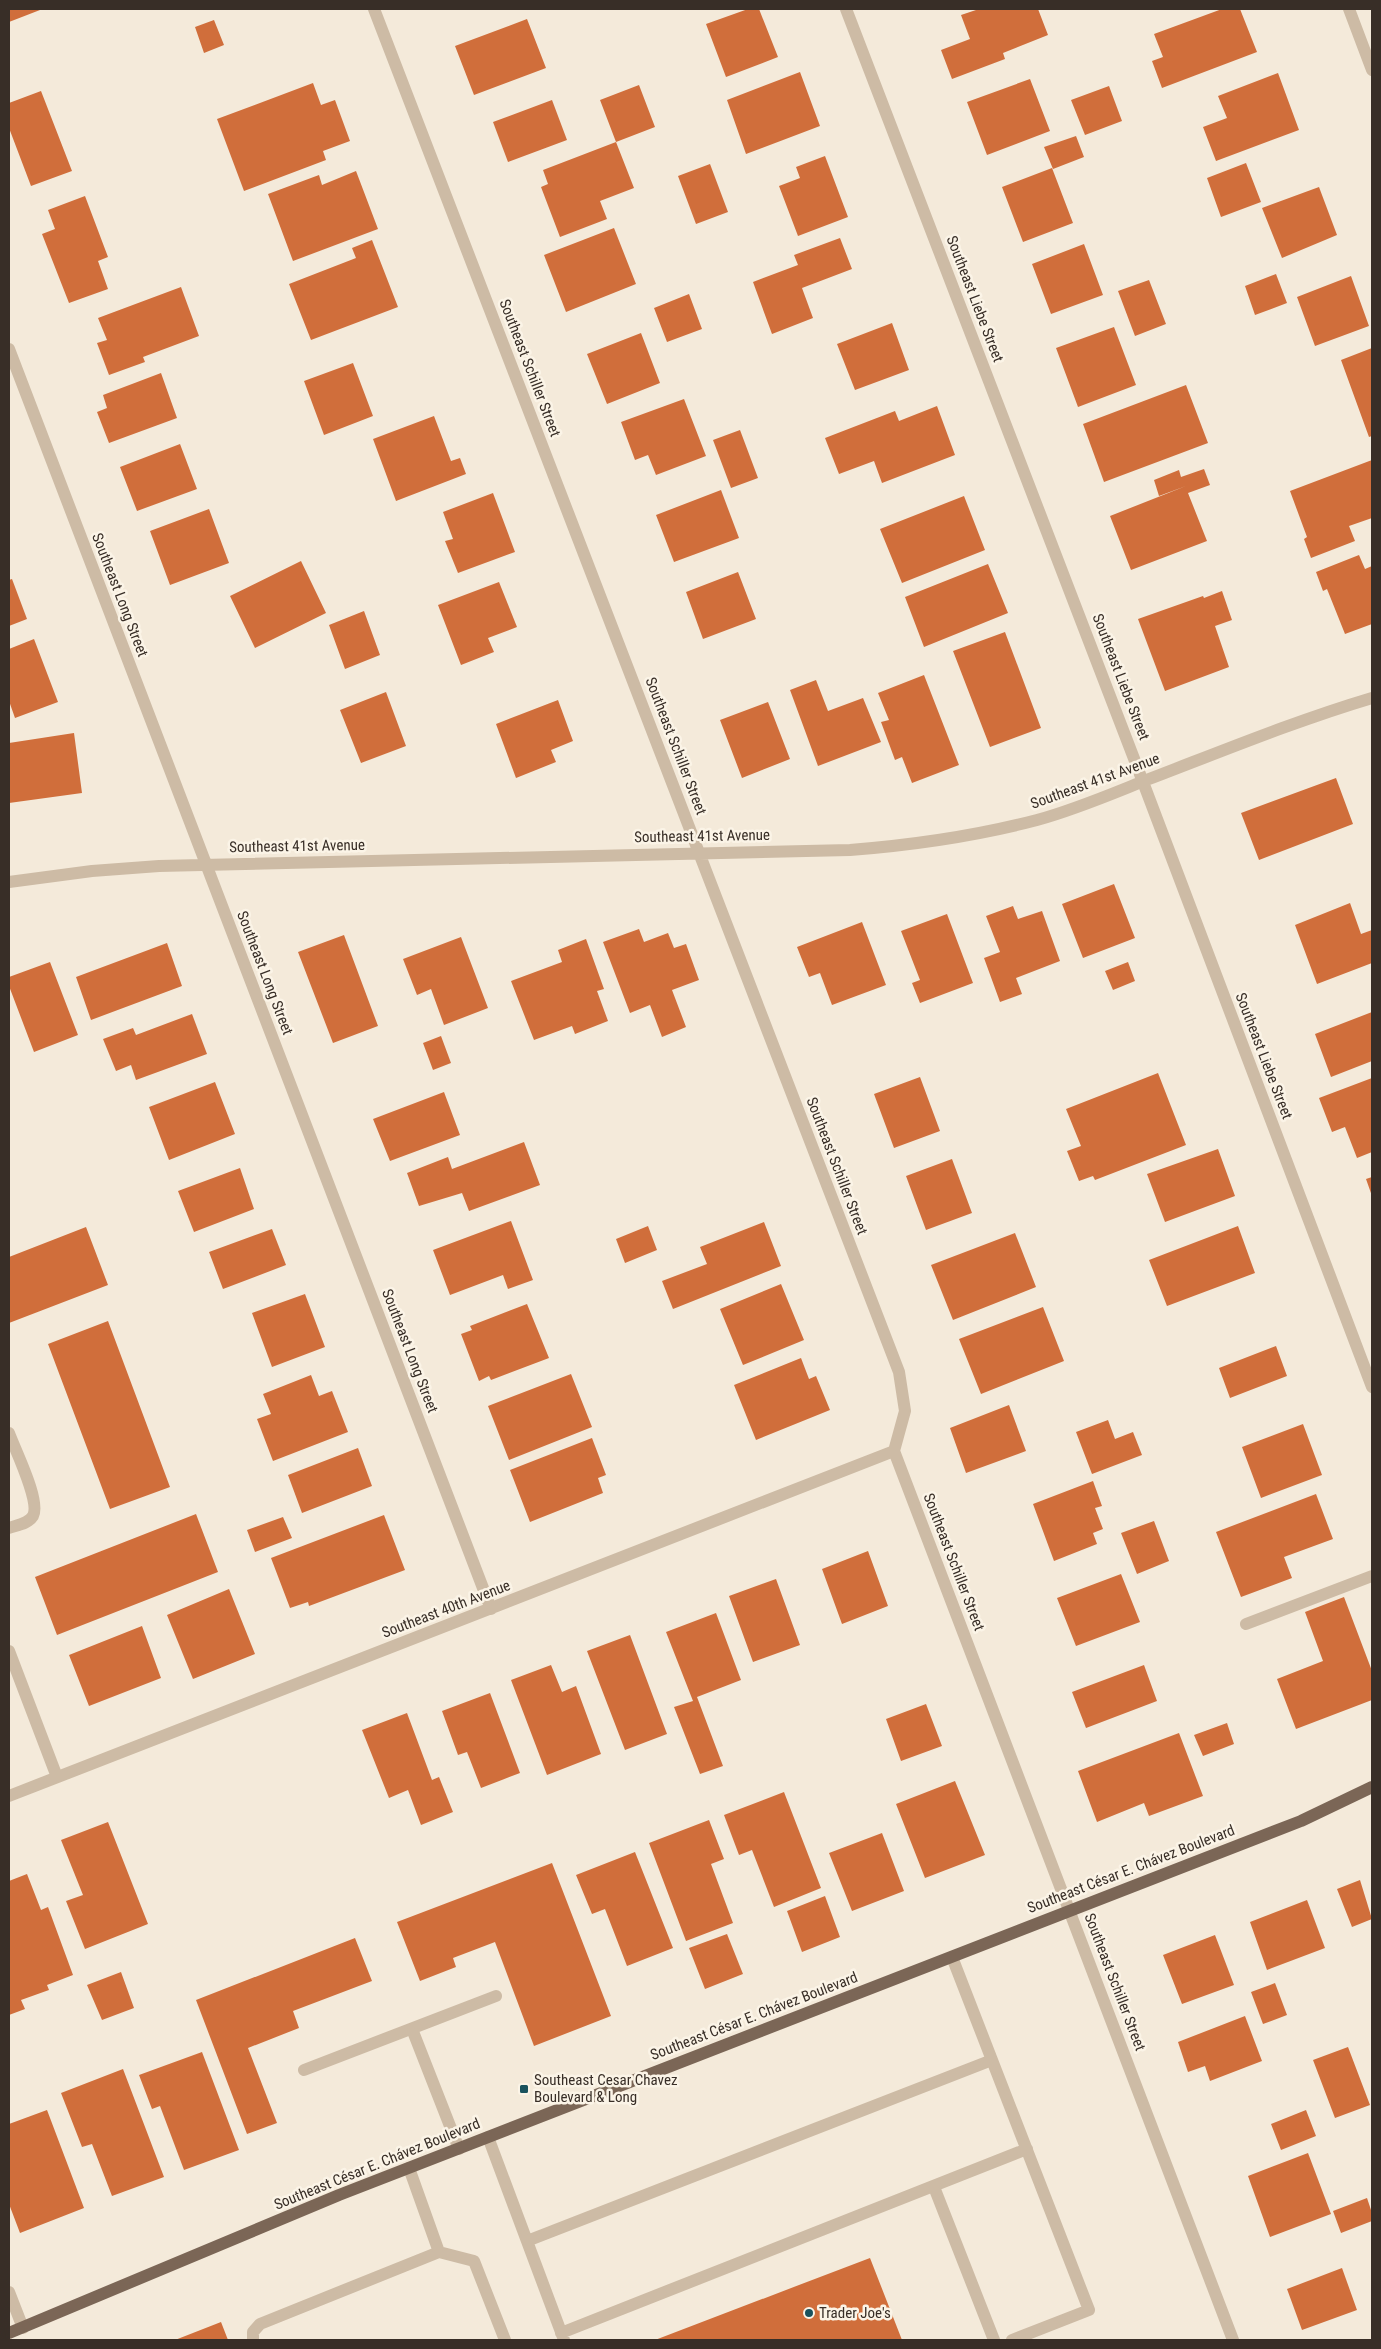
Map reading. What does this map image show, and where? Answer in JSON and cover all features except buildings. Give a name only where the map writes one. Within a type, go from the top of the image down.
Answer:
[{"type":"main road","name":"Southeast César E. Chávez Boulevard","points":[[9,2333],[330,2199],[1301,1821],[1372,1787]]},
{"type":"street","name":"Southeast Schiller Street","points":[[374,9],[899,1372],[905,1411],[894,1451],[1071,1910],[1233,2340]]},
{"type":"street","name":"Southeast Liebe Street","points":[[846,9],[1143,782],[1372,1387]]},
{"type":"street","points":[[1349,9],[1372,70]]},
{"type":"street","name":"Southeast Long Street","points":[[9,349],[491,1608]]},
{"type":"street","name":"Southeast 41st Avenue","points":[[9,882],[92,871],[206,864],[850,850],[904,846],[1038,820],[1086,804],[1314,716],[1372,698]]},
{"type":"street","points":[[9,1433],[36,1502],[34,1515],[28,1521],[9,1528]]},
{"type":"street","name":"Southeast 40th Avenue","points":[[9,1796],[894,1451]]},
{"type":"street","points":[[1246,1624],[1372,1576]]},
{"type":"street","points":[[9,1651],[57,1777]]},
{"type":"street","points":[[952,1956],[1089,2310],[1012,2340]]},
{"type":"street","points":[[304,2070],[496,1996]]},
{"type":"street","points":[[412,2029],[459,2149]]},
{"type":"street","points":[[526,2241],[992,2060]]},
{"type":"street","points":[[488,2137],[562,2337],[1027,2150]]},
{"type":"street","points":[[409,2168],[439,2252]]},
{"type":"street","points":[[934,2187],[994,2340]]},
{"type":"street","points":[[253,2340],[253,2332],[260,2324],[439,2252],[474,2261],[505,2340]]},
{"type":"street","points":[[9,2292],[23,2328]]},
{"type":"place","name":"Southeast Cesar Chavez Boulevard & Long","points":[[524,2089]]},
{"type":"place","name":"Trader Joe's","points":[[809,2313]]}]
